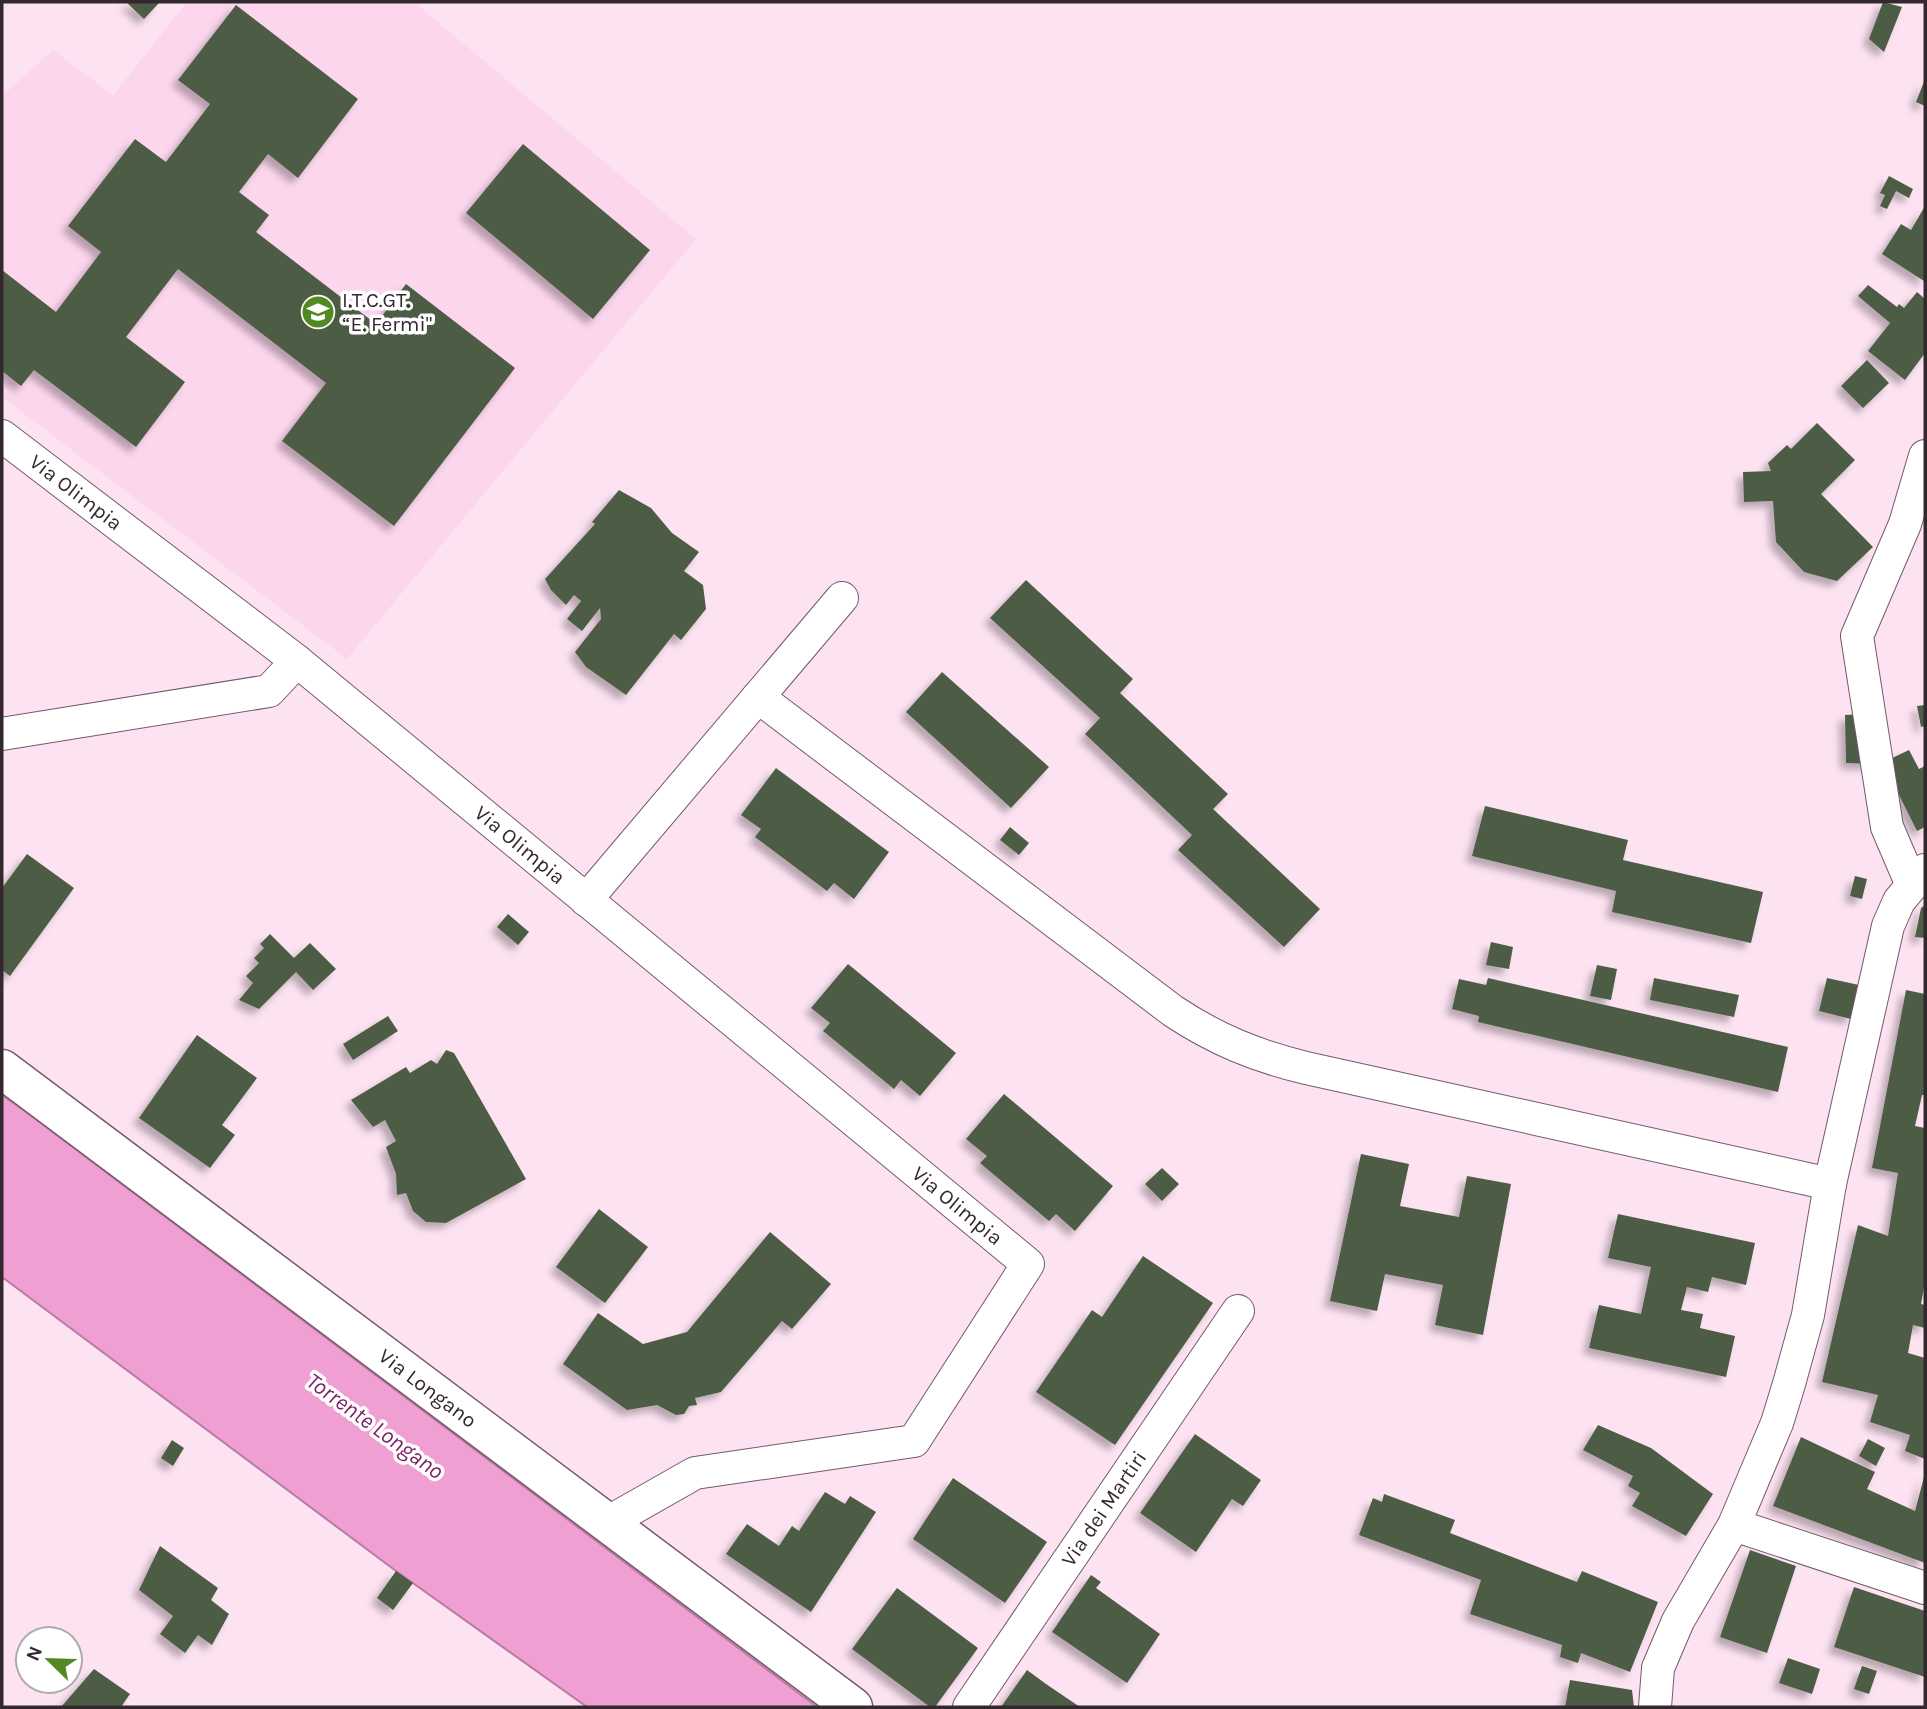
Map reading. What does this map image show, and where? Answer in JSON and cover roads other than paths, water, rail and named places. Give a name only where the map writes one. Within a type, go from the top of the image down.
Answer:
[{"type":"street","name":"Via Olimpia","points":[[2,436],[297,661],[1028,1264],[914,1441],[695,1473],[607,1523]]},
{"type":"street","points":[[1656,1707],[1658,1668],[1678,1621],[1734,1525],[1773,1434],[1790,1384],[1808,1315],[1830,1184],[1888,926],[1899,901],[1918,877],[1887,827],[1857,636],[1905,524],[1925,456]]},
{"type":"street","points":[[586,900],[842,598]]},
{"type":"street","points":[[2,734],[269,691],[297,661]]},
{"type":"street","points":[[758,697],[1173,1011],[1206,1033],[1236,1047],[1306,1068],[1830,1184]]},
{"type":"street","name":"Via Longano","points":[[2,1069],[853,1707]]},
{"type":"street","name":"Via dei Martiri","points":[[969,1707],[1238,1311]]},
{"type":"street","points":[[1734,1525],[1925,1588]]},
{"type":"water","name":"Torrente Longano","points":[[2,1095],[817,1707],[587,1707],[396,1571],[2,1277]]},
{"type":"place","name":"I.T.C.GT. “E. Fermi\"","points":[[318,312]]}]
